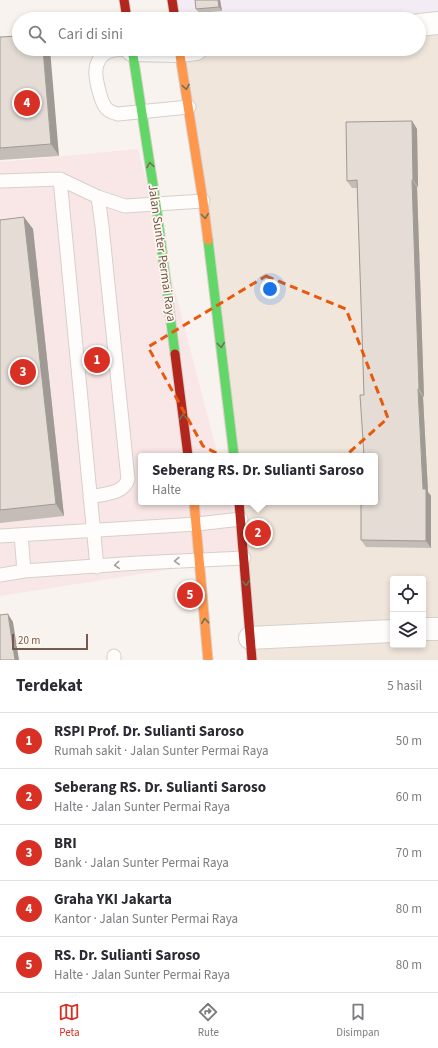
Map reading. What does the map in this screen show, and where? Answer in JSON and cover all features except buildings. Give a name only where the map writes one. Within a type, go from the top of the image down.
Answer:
[{"type":"street","points":[[124,0],[126,12]]},
{"type":"street","points":[[172,0],[174,12]]},
{"type":"street","points":[[426,24],[438,23]]},
{"type":"street","name":"Jalan Sunter Permai Raya","points":[[133,56],[156,204],[188,453]]},
{"type":"street","points":[[185,56],[189,106],[203,201],[234,453]]},
{"type":"street","points":[[194,505],[208,660]]},
{"type":"street","points":[[239,505],[252,660]]},
{"type":"street","points":[[426,629],[438,629]]},
{"type":"street","points":[[250,638],[390,631]]},
{"type":"lane","points":[[102,56],[98,61],[96,71],[102,103],[108,110],[118,114],[189,106]]},
{"type":"lane","points":[[0,181],[60,179],[98,197],[125,206],[203,201]]},
{"type":"lane","points":[[60,179],[97,567]]},
{"type":"lane","points":[[90,497],[122,489],[127,485],[128,479],[98,197]]},
{"type":"lane","points":[[0,536],[197,524],[241,519]]},
{"type":"lane","points":[[21,535],[24,571]]},
{"type":"lane","points":[[0,575],[24,571],[138,563],[244,558]]},
{"type":"highlighted area","points":[[266,276],[346,309],[388,418],[299,497],[203,446],[148,347]]},
{"type":"shaded area","points":[[173,0],[438,0],[438,23],[426,20],[426,12],[175,12]]},
{"type":"shaded area","points":[[438,23],[438,660],[248,660],[234,505],[378,505],[378,453],[228,453],[181,56],[426,56],[426,24]]},
{"type":"shaded area","points":[[138,149],[217,453],[138,453],[138,505],[231,505],[244,558],[0,596],[0,162]]},
{"type":"traffic: fast","points":[[133,56],[156,204],[175,354]]},
{"type":"traffic: fast","points":[[208,240],[234,453]]},
{"type":"traffic: slow","points":[[180,56],[208,240]]},
{"type":"traffic: slow","points":[[194,505],[208,660]]},
{"type":"traffic: jam","points":[[124,0],[126,12]]},
{"type":"traffic: jam","points":[[172,0],[174,12]]},
{"type":"traffic: jam","points":[[175,354],[188,453]]},
{"type":"traffic: jam","points":[[239,505],[252,660]]},
{"type":"place","name":"Graha YKI Jakarta","points":[[27,103]]},
{"type":"place","name":"RSPI Prof. Dr. Sulianti Saroso","points":[[97,360]]},
{"type":"place","name":"BRI","points":[[23,372]]},
{"type":"place","name":"Seberang RS. Dr. Sulianti Saroso","points":[[258,533]]},
{"type":"place","name":"RS. Dr. Sulianti Saroso","points":[[190,595]]}]
